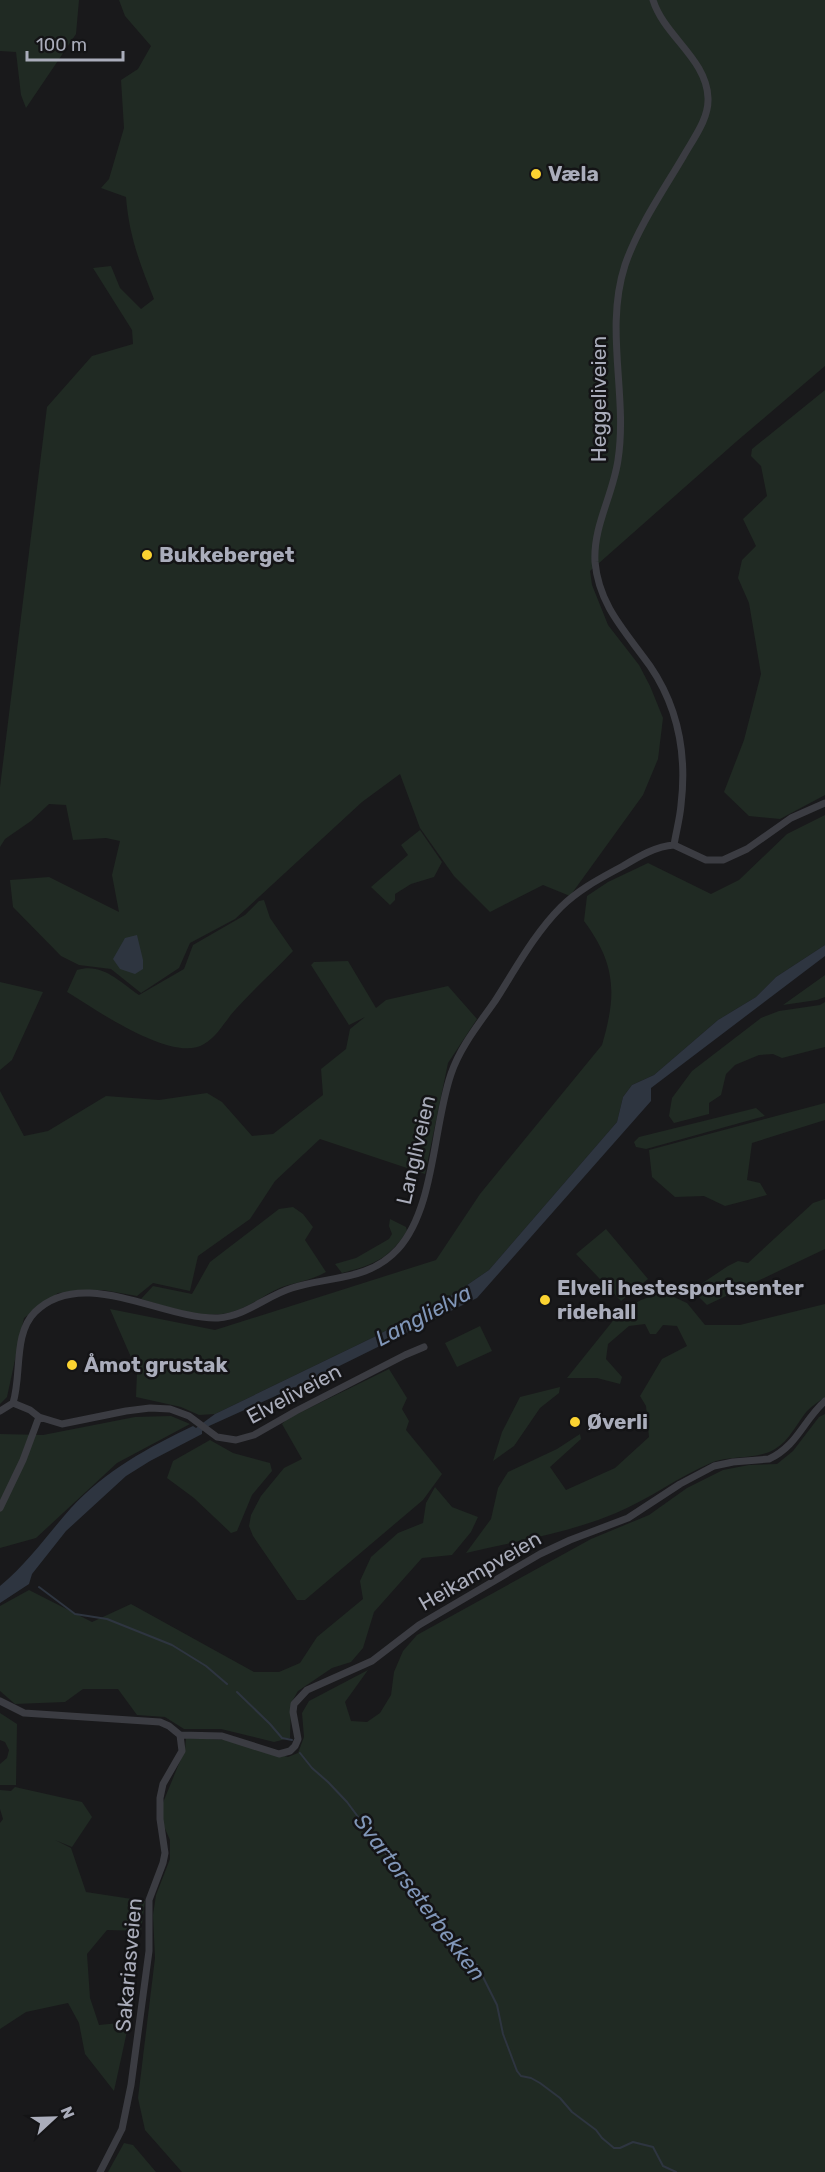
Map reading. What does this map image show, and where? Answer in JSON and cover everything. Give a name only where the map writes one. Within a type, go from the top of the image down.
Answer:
[{"type":"street","name":"Heggeliveien","points":[[653,0],[662,20],[702,75],[708,106],[696,135],[634,242],[620,282],[615,320],[620,447],[615,475],[597,536],[595,555],[597,574],[606,604],[612,616],[661,684],[680,734],[683,786],[674,845]]},
{"type":"street","points":[[674,845],[706,860],[723,860],[747,849],[791,818],[825,802]]},
{"type":"street","name":"Langliveien","points":[[14,1403],[23,1331],[35,1312],[57,1299],[84,1294],[114,1295],[192,1316],[220,1317],[238,1313],[292,1288],[370,1270],[392,1255],[408,1235],[420,1209],[448,1083],[457,1060],[538,936],[561,907],[578,893],[632,861],[663,847],[674,845]]},
{"type":"street","name":"Elveliveien","points":[[14,1403],[30,1410],[39,1418],[55,1423],[70,1424],[120,1412],[162,1408],[182,1413],[217,1437],[229,1440],[254,1435],[296,1411],[424,1347]]},
{"type":"street","name":"Heikampveien","points":[[180,1735],[222,1736],[279,1754],[290,1751],[298,1738],[293,1712],[294,1704],[307,1690],[372,1661],[419,1625],[540,1554],[628,1518],[666,1492],[704,1471],[727,1462],[769,1459],[793,1442],[809,1417],[825,1401]]},
{"type":"street","points":[[0,1411],[14,1403]]},
{"type":"street","points":[[0,1508],[23,1460],[39,1418]]},
{"type":"street","points":[[0,1701],[24,1713],[160,1722],[180,1735]]},
{"type":"street","name":"Sakariasveien","points":[[100,2172],[122,2129],[135,2063],[149,1951],[148,1900],[164,1863],[160,1798],[163,1784],[179,1758],[182,1745],[180,1735]]},
{"type":"shaded area","points":[[0,0],[79,0],[76,34],[26,108],[21,95],[16,52],[0,51]]},
{"type":"shaded area","points":[[119,0],[825,0],[825,366],[590,571],[592,585],[608,625],[639,665],[663,718],[658,759],[643,795],[570,896],[543,885],[490,912],[454,876],[420,828],[400,774],[362,802],[235,919],[190,943],[179,968],[141,993],[111,969],[79,965],[61,956],[13,907],[10,880],[49,877],[119,912],[112,875],[120,841],[106,838],[73,840],[66,805],[49,804],[31,821],[5,839],[0,847],[0,787],[47,407],[92,356],[133,344],[132,330],[93,268],[111,266],[120,288],[141,309],[154,299],[132,237],[126,197],[101,188],[109,179],[124,128],[121,80],[138,69],[151,46],[125,16]]},
{"type":"shaded area","points":[[825,390],[825,795],[780,819],[749,816],[724,792],[744,740],[761,674],[749,603],[738,578],[742,560],[756,546],[743,519],[767,496],[761,466],[751,456],[752,449]]},
{"type":"shaded area","points":[[825,815],[825,945],[776,977],[756,997],[718,1020],[654,1075],[632,1085],[623,1097],[617,1122],[489,1270],[454,1294],[374,1337],[215,1414],[199,1415],[181,1407],[136,1397],[137,1371],[110,1309],[215,1330],[436,1260],[480,1194],[602,1045],[610,1010],[611,980],[602,951],[584,921],[587,896],[608,882],[648,863],[711,894],[739,880],[787,834]]},
{"type":"shaded area","points":[[420,830],[442,862],[434,877],[411,884],[395,894],[395,900],[390,905],[371,887],[408,855],[401,845]]},
{"type":"shaded area","points":[[264,900],[270,918],[293,951],[204,1044],[190,1048],[173,1047],[154,1041],[114,1021],[67,992],[77,970],[86,968],[103,971],[139,995],[184,969],[193,945],[245,915],[259,901]]},
{"type":"shaded area","points":[[348,961],[376,1008],[386,1000],[448,986],[477,1019],[448,1063],[425,1174],[320,1139],[275,1181],[250,1219],[198,1256],[190,1291],[153,1283],[137,1296],[103,1290],[58,1293],[24,1318],[7,1397],[0,1404],[0,1091],[24,1136],[48,1131],[106,1096],[159,1100],[207,1093],[222,1102],[252,1136],[273,1134],[323,1095],[321,1069],[346,1049],[350,1029],[365,1017],[349,1025],[311,965],[314,962]]},
{"type":"shaded area","points":[[825,975],[825,997],[783,1005]]},
{"type":"shaded area","points":[[0,982],[43,992],[12,1060],[0,1070]]},
{"type":"shaded area","points":[[825,1002],[825,1047],[782,1058],[773,1054],[759,1055],[735,1065],[726,1074],[721,1095],[709,1103],[709,1114],[674,1123],[669,1116],[672,1098],[692,1071],[761,1018],[779,1011],[820,1005]]},
{"type":"shaded area","points":[[825,1103],[825,1120],[752,1143],[747,1180],[760,1183],[767,1195],[725,1206],[704,1196],[675,1197],[652,1177],[649,1150]]},
{"type":"shaded area","points":[[756,1108],[765,1116],[646,1149],[636,1147],[634,1142],[639,1137]]},
{"type":"shaded area","points":[[825,1199],[825,1249],[707,1305],[692,1290],[738,1261],[748,1263],[813,1203]]},
{"type":"shaded area","points":[[293,1207],[303,1214],[313,1227],[305,1240],[326,1272],[282,1287],[239,1310],[221,1314],[186,1312],[141,1299],[153,1286],[192,1294],[210,1262],[279,1209]]},
{"type":"shaded area","points":[[390,1219],[406,1227],[407,1231],[394,1248],[371,1264],[342,1273],[335,1264],[356,1258],[389,1239],[392,1234],[389,1226]]},
{"type":"shaded area","points":[[606,1229],[648,1279],[621,1301],[576,1254]]},
{"type":"shaded area","points":[[663,1292],[687,1303],[705,1325],[740,1325],[825,1304],[825,1397],[807,1411],[792,1432],[775,1449],[760,1455],[713,1462],[641,1501],[598,1520],[466,1553],[491,1519],[498,1488],[508,1472],[557,1449],[580,1434],[581,1439],[550,1467],[566,1490],[615,1468],[649,1437],[646,1406],[640,1396],[662,1359],[687,1346],[677,1326],[663,1325],[656,1334],[650,1334],[645,1324],[629,1326],[608,1344],[606,1359],[622,1377],[620,1384],[597,1378],[567,1378],[620,1312],[641,1300]]},
{"type":"shaded area","points":[[480,1326],[492,1351],[457,1367],[445,1343]]},
{"type":"shaded area","points":[[389,1369],[407,1398],[402,1409],[409,1421],[406,1430],[442,1474],[423,1500],[305,1600],[297,1600],[253,1536],[249,1526],[251,1515],[261,1496],[284,1468],[302,1459],[282,1424],[287,1419]]},
{"type":"shaded area","points":[[560,1387],[559,1393],[540,1408],[514,1446],[493,1461],[502,1432],[520,1397]]},
{"type":"shaded area","points":[[825,1414],[825,2172],[182,2172],[145,2130],[138,2098],[155,1958],[153,1915],[156,1895],[170,1859],[170,1840],[163,1824],[162,1805],[185,1749],[186,1738],[230,1740],[288,1757],[298,1753],[304,1737],[302,1713],[309,1701],[368,1670],[345,1702],[351,1721],[367,1722],[380,1713],[391,1695],[394,1672],[403,1651],[417,1635],[591,1539],[649,1515],[687,1488],[723,1470],[749,1465],[777,1464],[793,1451],[819,1417]]},
{"type":"shaded area","points":[[171,1416],[190,1424],[117,1463],[36,1538],[0,1548],[0,1434],[43,1435],[135,1417]]},
{"type":"shaded area","points":[[210,1440],[233,1453],[270,1463],[272,1471],[252,1495],[237,1531],[231,1533],[194,1498],[167,1478],[173,1461]]},
{"type":"shaded area","points":[[435,1487],[452,1507],[478,1517],[471,1532],[452,1555],[422,1558],[374,1612],[363,1648],[351,1662],[332,1668],[298,1691],[291,1703],[290,1738],[274,1742],[221,1729],[184,1729],[165,1717],[137,1715],[118,1689],[83,1689],[65,1702],[15,1704],[0,1691],[0,1606],[29,1590],[92,1622],[131,1604],[254,1672],[279,1672],[300,1663],[317,1637],[363,1599],[360,1581],[371,1557],[398,1533],[423,1523],[426,1503]]},
{"type":"shaded area","points":[[0,1713],[17,1724],[16,1785],[0,1785],[0,1764],[7,1758],[9,1750],[5,1742],[0,1740]]},
{"type":"shaded area","points":[[15,1787],[82,1802],[92,1817],[72,1847],[55,1840],[71,1848],[86,1892],[145,1901],[141,1931],[107,1930],[87,1954],[90,1998],[99,2025],[129,2022],[114,2091],[85,2054],[79,2023],[68,2003],[26,2012],[0,2029],[0,1823],[3,1819],[0,1809],[0,1790],[11,1791]]},
{"type":"shaded area","points":[[124,2143],[133,2145],[156,2172],[108,2172]]},
{"type":"water","points":[[137,935],[143,969],[135,974],[120,969],[113,959],[125,938]]},
{"type":"water","name":"Langlielva","points":[[825,945],[825,956],[651,1088],[651,1101],[477,1298],[313,1379],[209,1426],[202,1431],[202,1434],[126,1476],[66,1531],[32,1574],[29,1584],[0,1603],[0,1586],[29,1558],[71,1508],[113,1471],[160,1442],[193,1426],[196,1428],[215,1414],[374,1337],[454,1294],[489,1270],[617,1122],[623,1097],[632,1085],[654,1075],[718,1020],[756,997],[776,977]]},
{"type":"waterway","name":"Svartorseterbekken","points":[[39,1587],[75,1614],[107,1619],[172,1645],[206,1666],[227,1684]]},
{"type":"waterway","name":"Svartorseterbekken","points":[[237,1692],[282,1738],[292,1740]]},
{"type":"waterway","name":"Svartorseterbekken","points":[[300,1753],[347,1802],[411,1888],[426,1900],[440,1917],[458,1948],[477,1965],[497,2005],[503,2034],[521,2076],[540,2083],[560,2098],[572,2112],[596,2130],[614,2148],[620,2148],[633,2142],[653,2147],[663,2166],[676,2172]]},
{"type":"place","name":"Væla","points":[[536,174]]},
{"type":"place","name":"Bukkeberget","points":[[147,555]]},
{"type":"place","name":"Elveli hestesportsenter ridehall","points":[[545,1300]]},
{"type":"place","name":"Åmot grustak","points":[[72,1365]]},
{"type":"place","name":"Øverli","points":[[575,1422]]}]
